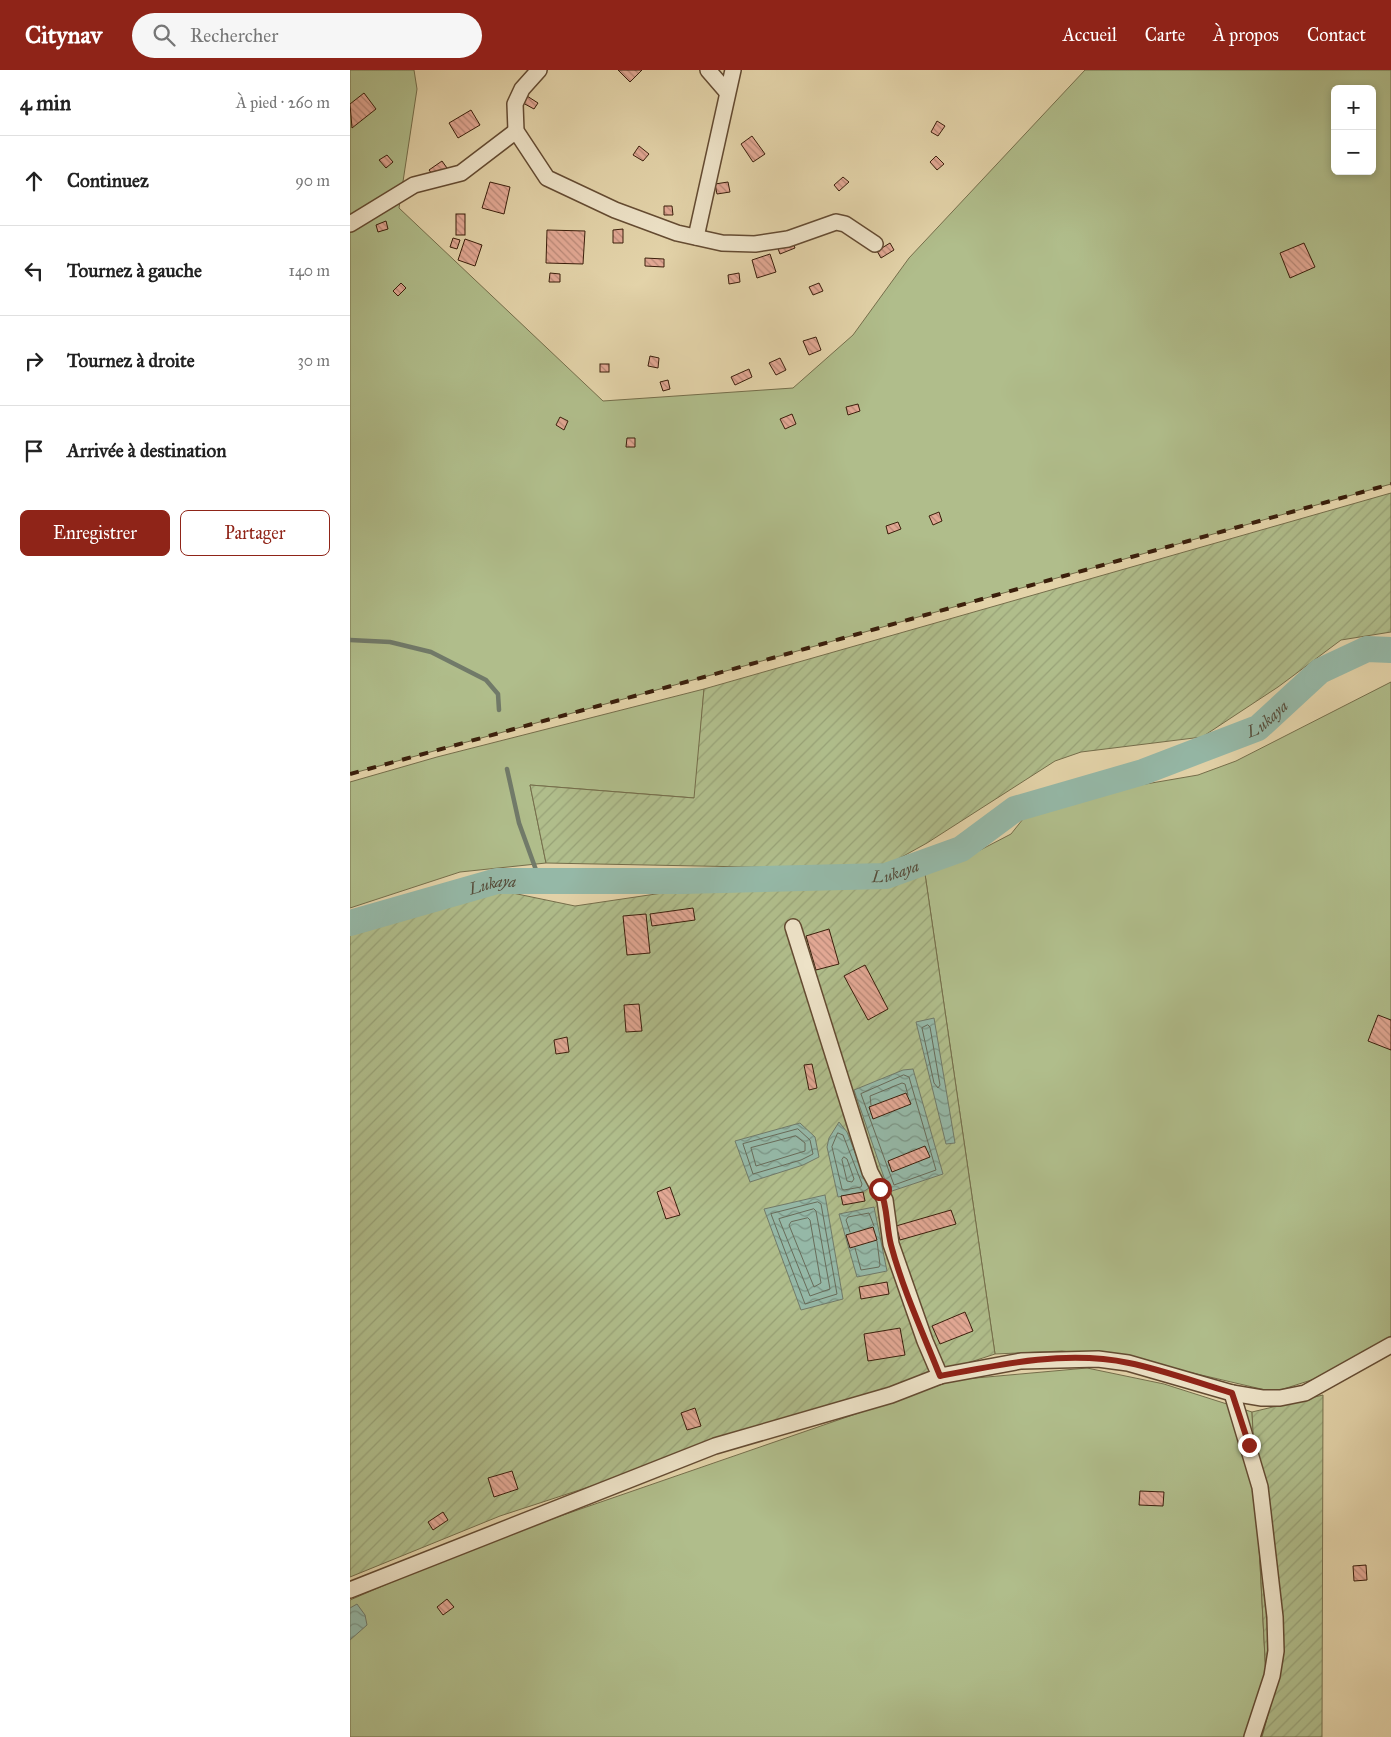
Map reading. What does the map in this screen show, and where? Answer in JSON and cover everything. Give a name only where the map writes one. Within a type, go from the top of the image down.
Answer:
[{"type":"street","points":[[539,70],[522,89],[515,104],[516,130],[547,178],[615,210],[696,238],[722,243],[755,244],[788,239],[836,222],[845,224],[875,244]]},
{"type":"street","points":[[708,70],[727,92]]},
{"type":"street","points":[[696,238],[733,70]]},
{"type":"street","points":[[350,224],[414,185],[461,174],[516,130]]},
{"type":"street","points":[[793,927],[870,1172],[885,1200],[891,1244],[925,1341],[940,1376]]},
{"type":"street","points":[[350,1590],[716,1446],[891,1395],[940,1376],[1021,1361],[1098,1359],[1128,1363],[1232,1393],[1262,1398],[1280,1398],[1305,1393],[1391,1345]]},
{"type":"street","points":[[1232,1393],[1260,1487],[1275,1617],[1276,1651],[1272,1676],[1252,1737]]},
{"type":"green space","points":[[350,70],[414,70],[417,89],[399,208],[603,401],[793,388],[853,335],[909,258],[1085,70],[1391,70],[1391,484],[744,666],[350,774]]},
{"type":"green space","points":[[1391,493],[1391,632],[1341,640],[1278,687],[1202,737],[1081,752],[1055,761],[927,843],[889,864],[799,868],[546,863],[530,785],[694,798],[704,689]]},
{"type":"green space","points":[[1391,682],[1391,1336],[1324,1376],[1274,1392],[1137,1360],[1062,1351],[995,1354],[925,874],[963,859],[1011,834],[1027,814],[1088,794],[1198,775],[1236,761]]},
{"type":"green space","points":[[704,689],[695,798],[530,785],[546,863],[460,872],[350,908],[350,782],[437,757]]},
{"type":"green space","points":[[925,874],[995,1354],[500,1516],[350,1577],[350,935],[498,890],[575,906],[676,891],[803,889]]},
{"type":"green space","points":[[1087,1368],[1164,1384],[1252,1412],[1268,1715],[1262,1737],[350,1737],[350,1600],[485,1542],[954,1380]]},
{"type":"green space","points":[[1323,1395],[1322,1737],[1262,1737],[1268,1715],[1252,1412]]},
{"type":"water","points":[[934,1018],[955,1143],[946,1144],[916,1022]]},
{"type":"water","points":[[913,1069],[943,1174],[889,1192],[854,1090],[903,1070]]},
{"type":"water","points":[[839,1122],[847,1132],[869,1188],[863,1192],[838,1197],[827,1147],[829,1138]]},
{"type":"water","points":[[800,1123],[815,1137],[819,1157],[803,1165],[750,1182],[735,1141]]},
{"type":"water","points":[[825,1195],[843,1299],[801,1310],[764,1209]]},
{"type":"water","points":[[874,1207],[887,1271],[857,1277],[839,1214]]},
{"type":"water","points":[[357,1604],[365,1615],[367,1625],[350,1640],[350,1608]]},
{"type":"building","points":[[618,70],[642,70],[630,82]]},
{"type":"building","points":[[364,93],[376,109],[352,128],[350,104]]},
{"type":"building","points":[[527,96],[538,103],[534,109],[523,103]]},
{"type":"building","points":[[471,110],[480,125],[458,138],[449,123]]},
{"type":"building","points":[[937,121],[945,126],[938,136],[931,132]]},
{"type":"building","points":[[752,136],[765,154],[753,162],[741,144]]},
{"type":"building","points":[[639,146],[649,154],[643,161],[633,155]]},
{"type":"building","points":[[387,155],[393,162],[386,168],[379,160]]},
{"type":"building","points":[[936,156],[944,164],[937,170],[930,162]]},
{"type":"building","points":[[442,161],[447,168],[435,178],[429,170]]},
{"type":"building","points":[[843,177],[849,182],[839,191],[834,185]]},
{"type":"building","points":[[490,182],[510,187],[504,214],[482,208]]},
{"type":"building","points":[[728,182],[730,192],[717,194],[715,184]]},
{"type":"building","points":[[664,206],[672,206],[673,215],[664,215]]},
{"type":"building","points":[[456,214],[465,214],[465,235],[456,235]]},
{"type":"building","points":[[386,221],[388,229],[378,232],[376,225]]},
{"type":"building","points":[[623,229],[623,243],[613,243],[613,230]]},
{"type":"building","points":[[547,230],[585,231],[583,264],[546,263]]},
{"type":"building","points":[[453,238],[460,240],[457,249],[450,247]]},
{"type":"building","points":[[465,239],[482,245],[475,266],[458,260]]},
{"type":"building","points":[[792,240],[795,248],[780,254],[777,246]]},
{"type":"building","points":[[890,243],[894,250],[881,258],[877,251]]},
{"type":"building","points":[[1304,243],[1315,267],[1290,278],[1280,253]]},
{"type":"building","points":[[770,254],[776,272],[757,278],[752,260]]},
{"type":"building","points":[[645,258],[664,259],[664,267],[645,266]]},
{"type":"building","points":[[550,273],[560,274],[560,282],[549,282]]},
{"type":"building","points":[[739,273],[740,282],[729,284],[728,275]]},
{"type":"building","points":[[401,283],[406,288],[398,296],[393,291]]},
{"type":"building","points":[[819,283],[823,291],[813,295],[809,287]]},
{"type":"building","points":[[816,337],[821,350],[809,355],[803,341]]},
{"type":"building","points":[[650,356],[659,358],[658,368],[648,366]]},
{"type":"building","points":[[780,358],[786,370],[776,375],[769,363]]},
{"type":"building","points":[[600,364],[609,364],[609,372],[600,372]]},
{"type":"building","points":[[749,369],[752,377],[735,385],[731,377]]},
{"type":"building","points":[[668,380],[670,389],[663,391],[660,382]]},
{"type":"building","points":[[858,404],[860,411],[848,415],[846,407]]},
{"type":"building","points":[[792,414],[796,424],[785,429],[780,419]]},
{"type":"building","points":[[560,417],[568,421],[564,430],[556,425]]},
{"type":"building","points":[[627,438],[635,438],[635,447],[626,447]]},
{"type":"building","points":[[939,512],[942,521],[933,525],[929,516]]},
{"type":"building","points":[[898,522],[901,529],[888,534],[886,526]]},
{"type":"building","points":[[693,908],[695,920],[652,926],[650,914]]},
{"type":"building","points":[[646,914],[650,953],[627,955],[623,916]]},
{"type":"building","points":[[829,929],[839,964],[816,970],[806,936]]},
{"type":"building","points":[[865,965],[888,1009],[868,1020],[844,976]]},
{"type":"building","points":[[639,1004],[642,1031],[626,1032],[624,1005]]},
{"type":"building","points":[[1378,1015],[1391,1020],[1391,1050],[1368,1041]]},
{"type":"building","points":[[567,1037],[569,1052],[556,1054],[554,1040]]},
{"type":"building","points":[[812,1064],[817,1088],[809,1090],[804,1065]]},
{"type":"building","points":[[906,1093],[911,1104],[873,1119],[869,1107]]},
{"type":"building","points":[[925,1146],[930,1157],[892,1172],[888,1161]]},
{"type":"building","points":[[670,1187],[680,1215],[666,1219],[657,1192]]},
{"type":"building","points":[[863,1192],[865,1201],[843,1205],[841,1196]]},
{"type":"building","points":[[951,1210],[956,1224],[900,1240],[896,1226]]},
{"type":"building","points":[[873,1227],[877,1240],[850,1248],[846,1235]]},
{"type":"building","points":[[887,1282],[889,1294],[861,1299],[859,1287]]},
{"type":"building","points":[[965,1312],[973,1331],[940,1344],[932,1326]]},
{"type":"building","points":[[900,1328],[905,1355],[868,1361],[864,1334]]},
{"type":"building","points":[[695,1408],[701,1426],[687,1430],[681,1413]]},
{"type":"building","points":[[512,1471],[518,1489],[494,1497],[488,1478]]},
{"type":"building","points":[[1140,1491],[1164,1492],[1163,1506],[1139,1505]]},
{"type":"building","points":[[443,1512],[448,1520],[433,1530],[428,1522]]},
{"type":"building","points":[[1366,1565],[1367,1580],[1354,1581],[1353,1566]]},
{"type":"building","points":[[447,1599],[454,1607],[443,1615],[437,1607]]},
{"type":"waterway","points":[[350,640],[390,642],[431,652],[486,680],[498,694],[499,710]]},
{"type":"waterway","name":"Lukaya","points":[[350,923],[497,881],[682,881],[886,876],[961,849],[1015,809],[1143,772],[1258,728],[1320,671],[1367,649],[1391,650]]},
{"type":"waterway","points":[[507,769],[519,823],[540,881]]},
{"type":"railway","points":[[350,774],[744,666],[1391,484]]},
{"type":"route","points":[[880,1189],[885,1200],[891,1244],[925,1341],[940,1376],[1021,1361],[1098,1359],[1128,1363],[1232,1393],[1249,1445]]}]
